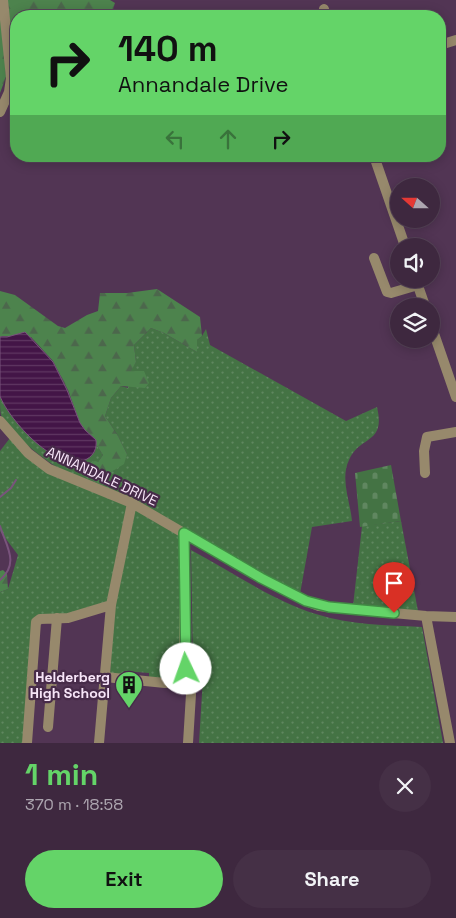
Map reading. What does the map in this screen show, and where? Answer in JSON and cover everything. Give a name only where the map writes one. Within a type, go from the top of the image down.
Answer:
[{"type":"street","points":[[0,112],[8,92],[10,78],[4,0]]},
{"type":"street","points":[[376,162],[402,238]]},
{"type":"street","points":[[374,258],[387,292],[391,293],[403,288]]},
{"type":"street","points":[[439,348],[456,397]]},
{"type":"street","name":"ANNANDALE DRIVE","points":[[0,421],[28,453],[49,469],[132,503],[281,589],[319,606],[456,617]]},
{"type":"street","points":[[425,473],[424,451],[427,437],[456,432]]},
{"type":"street","points":[[99,743],[111,605],[132,503]]},
{"type":"street","points":[[184,533],[186,669],[191,694],[188,743]]},
{"type":"street","points":[[28,743],[35,623],[40,619],[68,618],[111,605]]},
{"type":"street","points":[[426,616],[450,743]]},
{"type":"street","points":[[48,727],[57,618]]},
{"type":"street","points":[[173,681],[178,674],[186,669]]},
{"type":"street","points":[[104,677],[165,683],[188,680]]},
{"type":"green space","points":[[0,0],[110,0],[115,3],[113,10],[10,10],[10,61],[5,60],[6,77],[0,93]]},
{"type":"green space","points":[[157,289],[200,317],[202,336],[197,340],[197,352],[164,333],[151,328],[134,345],[136,362],[131,371],[144,371],[149,383],[145,388],[121,386],[111,398],[105,416],[127,454],[124,464],[111,472],[102,470],[104,485],[94,482],[88,471],[88,464],[95,461],[98,462],[103,455],[96,444],[96,440],[80,423],[68,390],[53,361],[31,337],[0,337],[0,291],[15,295],[58,326],[65,328],[98,311],[100,293],[127,293]]},
{"type":"green space","points":[[151,328],[164,333],[197,352],[197,340],[206,329],[210,345],[346,421],[377,407],[379,419],[375,434],[354,452],[346,467],[345,482],[352,521],[312,527],[300,594],[55,466],[10,429],[1,415],[0,396],[12,416],[33,439],[57,457],[68,462],[78,462],[95,452],[96,444],[103,455],[98,462],[87,466],[88,472],[94,482],[103,484],[102,470],[127,454],[105,416],[111,398],[121,386],[128,388],[130,371],[136,362],[134,345]]},
{"type":"green space","points":[[10,438],[26,455],[128,505],[110,601],[68,616],[38,618],[24,743],[0,743],[0,592],[8,589],[18,555],[0,531],[0,451]]},
{"type":"green space","points":[[391,465],[401,521],[360,527],[355,473]]},
{"type":"green space","points":[[132,508],[180,536],[181,665],[169,679],[149,678],[149,673],[124,671],[123,676],[110,674],[113,605]]},
{"type":"green space","points":[[401,521],[418,611],[353,606],[362,526]]},
{"type":"green space","points":[[191,550],[268,593],[316,614],[355,622],[422,627],[443,743],[199,743],[203,677],[193,666]]},
{"type":"green space","points":[[3,570],[7,574],[8,589],[0,592],[0,571]]},
{"type":"shaded area","points":[[25,332],[53,362],[80,423],[96,440],[95,451],[87,459],[75,462],[62,459],[49,452],[24,431],[13,418],[0,396],[0,337]]},
{"type":"waterway","points":[[0,497],[11,488],[16,480]]},
{"type":"waterway","points":[[0,526],[10,554],[9,567],[6,574],[0,580]]},
{"type":"place","name":"Helderberg High School","points":[[129,709]]},
{"type":"route","points":[[186,669],[184,662],[184,533],[288,593],[319,606],[394,613]]}]
